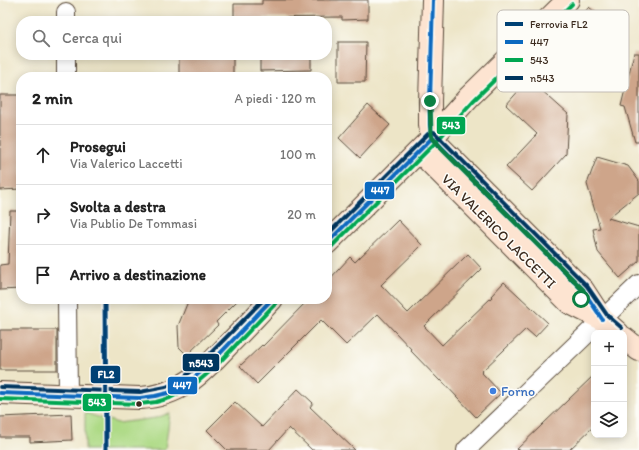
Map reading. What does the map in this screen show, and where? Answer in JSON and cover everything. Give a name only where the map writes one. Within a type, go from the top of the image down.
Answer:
[{"type":"street","points":[[426,144],[430,125],[433,0]]},
{"type":"street","points":[[558,10],[568,0]]},
{"type":"street","points":[[66,60],[66,72]]},
{"type":"street","points":[[332,238],[497,70]]},
{"type":"street","name":"VIA VALERICO LACCETTI","points":[[426,144],[483,204],[577,296],[610,326]]},
{"type":"street","points":[[466,450],[610,326],[639,284]]},
{"type":"street","points":[[67,304],[68,395]]},
{"type":"street","points":[[0,393],[140,398],[160,396],[188,383],[204,371],[267,304]]},
{"type":"street","points":[[627,340],[639,350]]},
{"type":"green space","points":[[85,413],[118,423],[156,418],[170,413],[165,450],[85,450]]},
{"type":"building","points":[[262,0],[368,0],[368,19],[342,20],[342,17],[332,16],[234,16],[234,4],[262,4]]},
{"type":"building","points":[[338,42],[366,42],[365,82],[338,82]]},
{"type":"building","points":[[634,53],[639,53],[639,142],[635,142],[625,107],[621,106],[624,92],[629,92],[629,73]]},
{"type":"building","points":[[179,60],[233,60],[233,72],[179,72]]},
{"type":"building","points":[[260,60],[311,60],[311,70],[260,71]]},
{"type":"building","points":[[518,92],[543,92],[568,114],[566,154],[532,191],[506,167],[537,134],[506,105]]},
{"type":"building","points":[[0,95],[16,95],[16,189],[0,190]]},
{"type":"building","points":[[368,105],[390,125],[360,158],[339,138]]},
{"type":"building","points":[[597,157],[628,166],[639,181],[639,193],[608,218],[639,227],[639,261],[620,278],[598,252],[593,229],[600,228],[587,184]]},
{"type":"building","points":[[10,211],[16,211],[16,289],[0,290],[0,265],[8,264]]},
{"type":"building","points":[[398,220],[422,245],[381,285],[408,313],[468,254],[482,269],[424,326],[442,345],[492,297],[491,296],[504,282],[548,323],[535,337],[526,329],[481,372],[501,393],[476,417],[411,351],[412,350],[378,314],[346,345],[321,320],[257,384],[240,366],[262,345],[263,346],[304,304],[332,304],[332,277],[350,257],[355,262]]},
{"type":"building","points":[[187,304],[234,304],[216,322],[218,325],[187,355],[179,347],[178,326]]},
{"type":"building","points":[[0,330],[57,330],[57,370],[0,370]]},
{"type":"building","points":[[591,378],[591,429],[569,450],[516,450]]},
{"type":"building","points":[[298,389],[313,403],[310,407],[355,450],[312,450],[289,428],[269,450],[227,450],[207,430],[235,402],[262,427]]},
{"type":"building","points":[[71,414],[72,440],[30,442],[30,437],[0,437],[0,417]]},
{"type":"rail line","name":"FL2","points":[[105,304],[106,450]]},
{"type":"transit line","name":"447","points":[[433,0],[430,101],[430,125],[432,138],[583,290],[602,319]]},
{"type":"transit line","name":"543","points":[[566,10],[572,4]]},
{"type":"transit line","name":"543","points":[[332,246],[436,142],[473,101],[497,77]]},
{"type":"transit line","name":"n543","points":[[332,230],[428,134],[434,132],[587,286],[607,315],[622,328]]},
{"type":"transit line","name":"447","points":[[332,238],[432,138]]},
{"type":"transit line","name":"n543","points":[[0,387],[140,392],[166,387],[177,382],[196,368],[259,304]]},
{"type":"transit line","name":"447","points":[[0,393],[140,398],[168,393],[190,381],[210,364],[267,304]]},
{"type":"transit line","name":"543","points":[[0,399],[140,404],[170,398],[194,385],[214,368],[275,304]]},
{"type":"place","name":"Forno","points":[[493,391]]},
{"type":"route","points":[[430,101],[430,125],[432,138],[583,290],[583,296],[581,299]]}]
